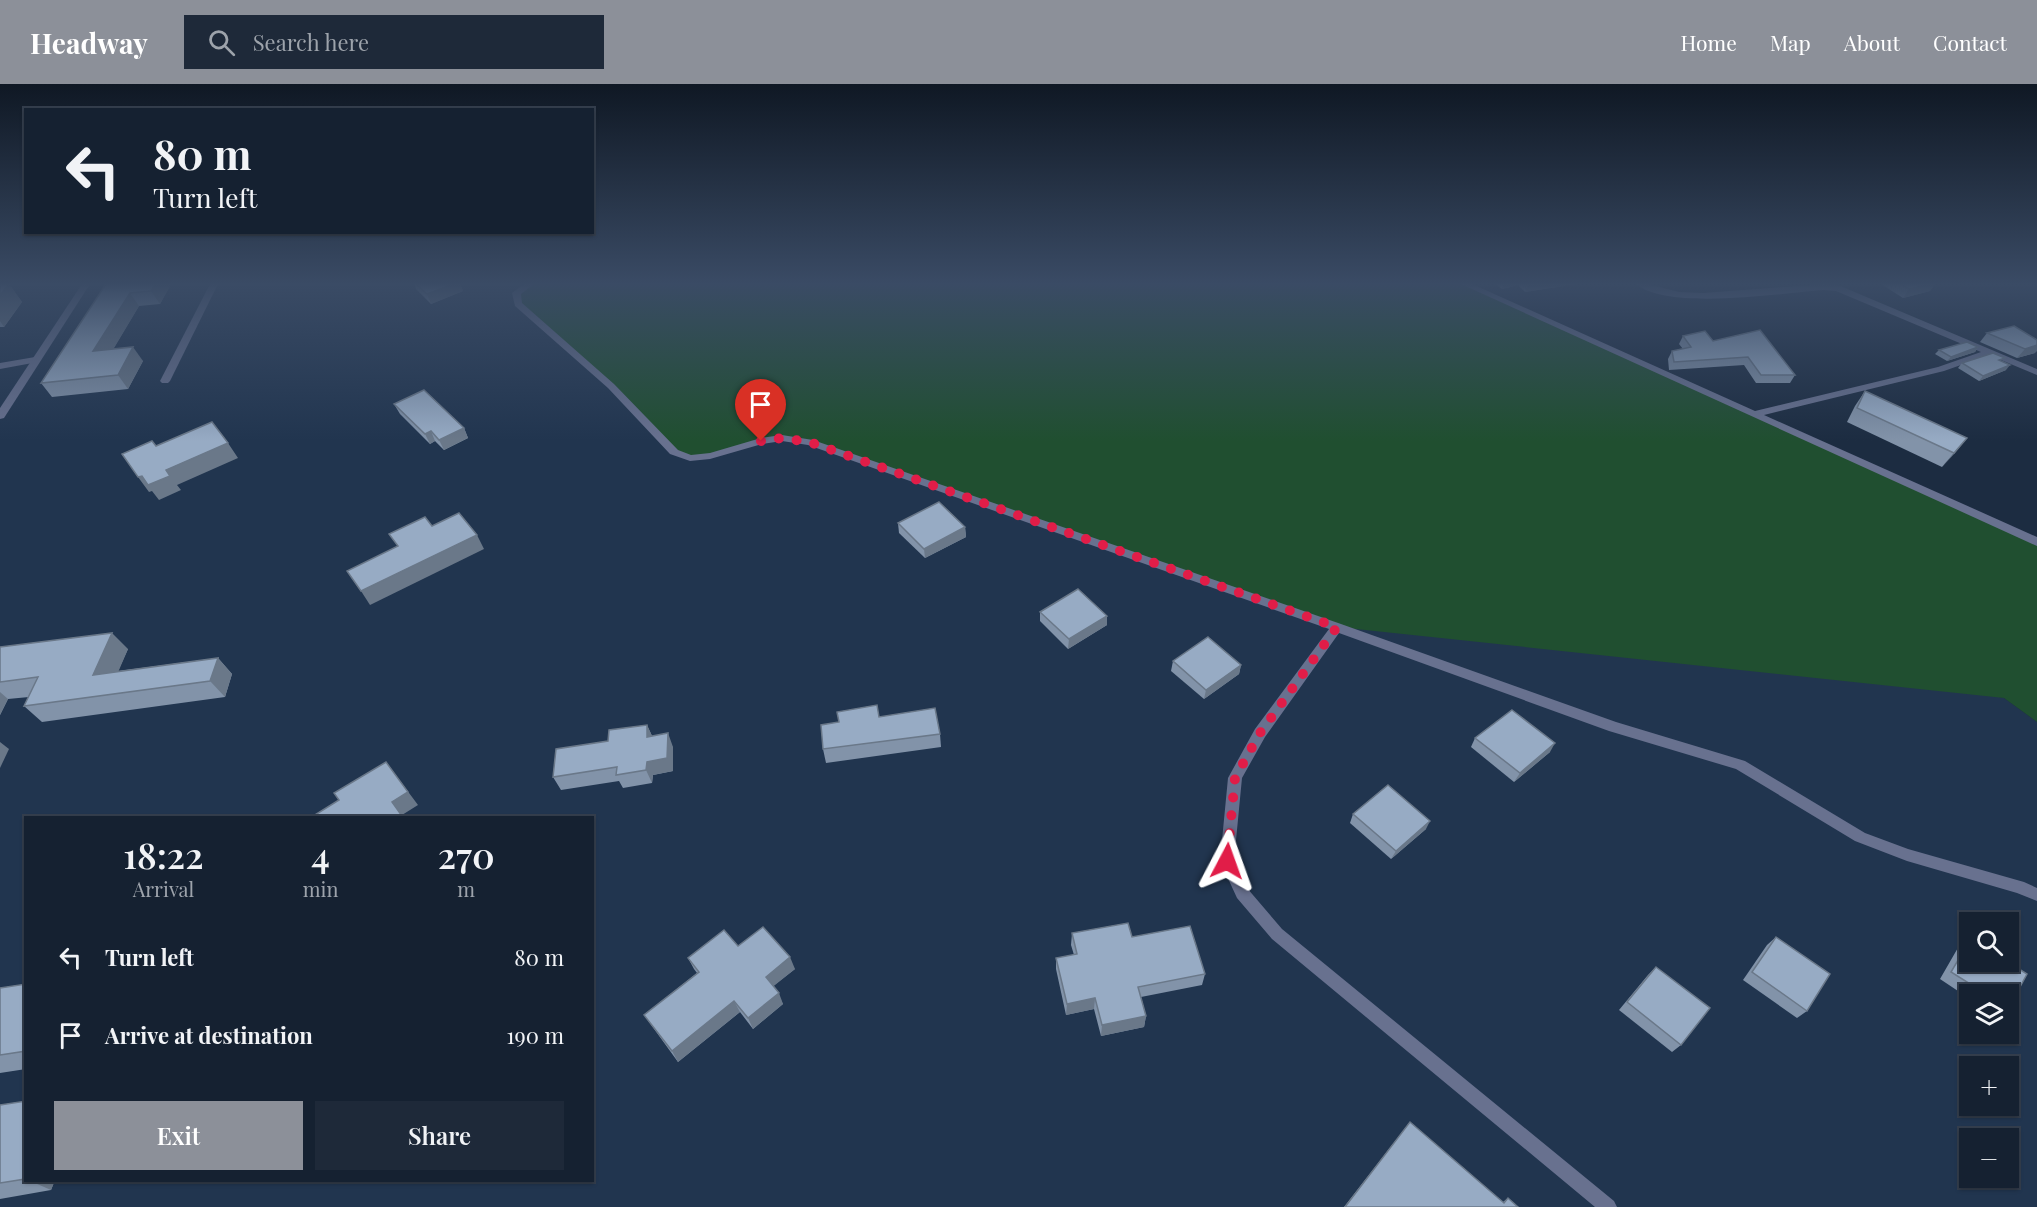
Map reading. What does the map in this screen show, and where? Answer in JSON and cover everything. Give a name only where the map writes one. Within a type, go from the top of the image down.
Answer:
[{"type":"street","points":[[0,416],[51,336]]},
{"type":"street","points":[[165,381],[188,336]]},
{"type":"street","points":[[555,336],[611,386],[674,452],[690,458],[710,456],[761,441],[782,438],[809,442],[1337,627],[1614,727],[1740,765],[1860,837],[1907,855],[2019,887],[2037,895]]},
{"type":"street","points":[[1582,336],[2037,542]]},
{"type":"street","points":[[1953,336],[2037,372]]},
{"type":"street","points":[[1755,414],[1941,369],[1989,352]]},
{"type":"street","points":[[0,366],[35,360]]},
{"type":"street","points":[[1337,627],[1260,733],[1235,778],[1227,861],[1242,893],[1277,934],[1608,1207]]},
{"type":"shaded area","points":[[0,336],[596,336],[782,438],[2004,698],[2037,722],[2037,1207],[0,1207]]},
{"type":"green space","points":[[555,336],[1581,336],[2037,542],[2037,722],[2004,698],[1337,627],[809,442],[782,438],[690,458],[674,452],[611,386]]},
{"type":"building","points":[[72,336],[102,336],[93,351],[133,347],[118,375],[41,383]]},
{"type":"building","points":[[1683,336],[1709,336],[1713,341],[1733,336],[1765,336],[1795,375],[1761,375],[1748,357],[1674,362],[1672,351],[1691,347]]},
{"type":"building","points":[[1995,336],[2031,336],[2037,340],[2037,345],[2025,349]]},
{"type":"building","points":[[1967,342],[1978,347],[1951,357],[1939,350]]},
{"type":"building","points":[[1993,353],[2005,358],[1999,360],[2010,365],[1983,376],[1962,363]]},
{"type":"building","points":[[424,390],[464,428],[439,440],[431,431],[425,434],[394,404]]},
{"type":"building","points":[[1865,391],[1967,438],[1954,453],[1857,408]]},
{"type":"building","points":[[212,422],[228,443],[166,470],[170,476],[148,485],[142,476],[138,477],[122,454],[152,441],[156,446]]},
{"type":"building","points":[[939,502],[965,527],[924,549],[898,523]]},
{"type":"building","points":[[459,513],[477,535],[361,591],[347,571],[398,546],[389,534],[425,517],[432,526]]},
{"type":"building","points":[[1078,589],[1107,616],[1069,639],[1040,612]]},
{"type":"building","points":[[112,633],[93,675],[218,658],[210,681],[24,706],[38,677],[0,682],[0,647]]},
{"type":"building","points":[[1208,637],[1241,665],[1206,690],[1173,661]]},
{"type":"building","points":[[877,705],[879,717],[935,708],[940,734],[823,749],[821,725],[839,722],[837,712]]},
{"type":"building","points":[[1512,710],[1555,743],[1520,773],[1475,738]]},
{"type":"building","points":[[647,725],[647,737],[668,733],[667,758],[647,762],[646,770],[616,775],[617,767],[553,777],[556,749],[608,741],[609,730]]},
{"type":"building","points":[[386,762],[408,792],[392,802],[402,816],[313,816],[339,800],[334,793]]},
{"type":"building","points":[[1388,785],[1430,821],[1396,851],[1353,814]]},
{"type":"building","points":[[1128,923],[1132,937],[1190,926],[1205,974],[1138,987],[1146,1016],[1102,1025],[1095,998],[1067,1004],[1056,958],[1077,954],[1072,933]]},
{"type":"building","points":[[763,927],[790,957],[766,977],[779,993],[748,1018],[734,1001],[672,1051],[644,1015],[699,972],[688,958],[724,930],[738,946]]},
{"type":"building","points":[[1776,937],[1830,974],[1807,1011],[1752,972]]},
{"type":"building","points":[[1959,959],[1959,972],[2019,972],[2019,969],[2027,974],[2019,989],[2019,984],[1970,984],[1951,972]]},
{"type":"building","points":[[1656,967],[1710,1008],[1681,1045],[1627,1002]]},
{"type":"building","points":[[24,984],[24,1051],[0,1055],[0,988]]},
{"type":"building","points":[[24,1101],[24,1179],[0,1183],[0,1105]]},
{"type":"building","points":[[1410,1122],[1504,1203],[1508,1198],[1518,1207],[1345,1207]]},
{"type":"route","points":[[761,441],[782,438],[809,442],[1337,627],[1260,733],[1235,778],[1227,861]]}]
